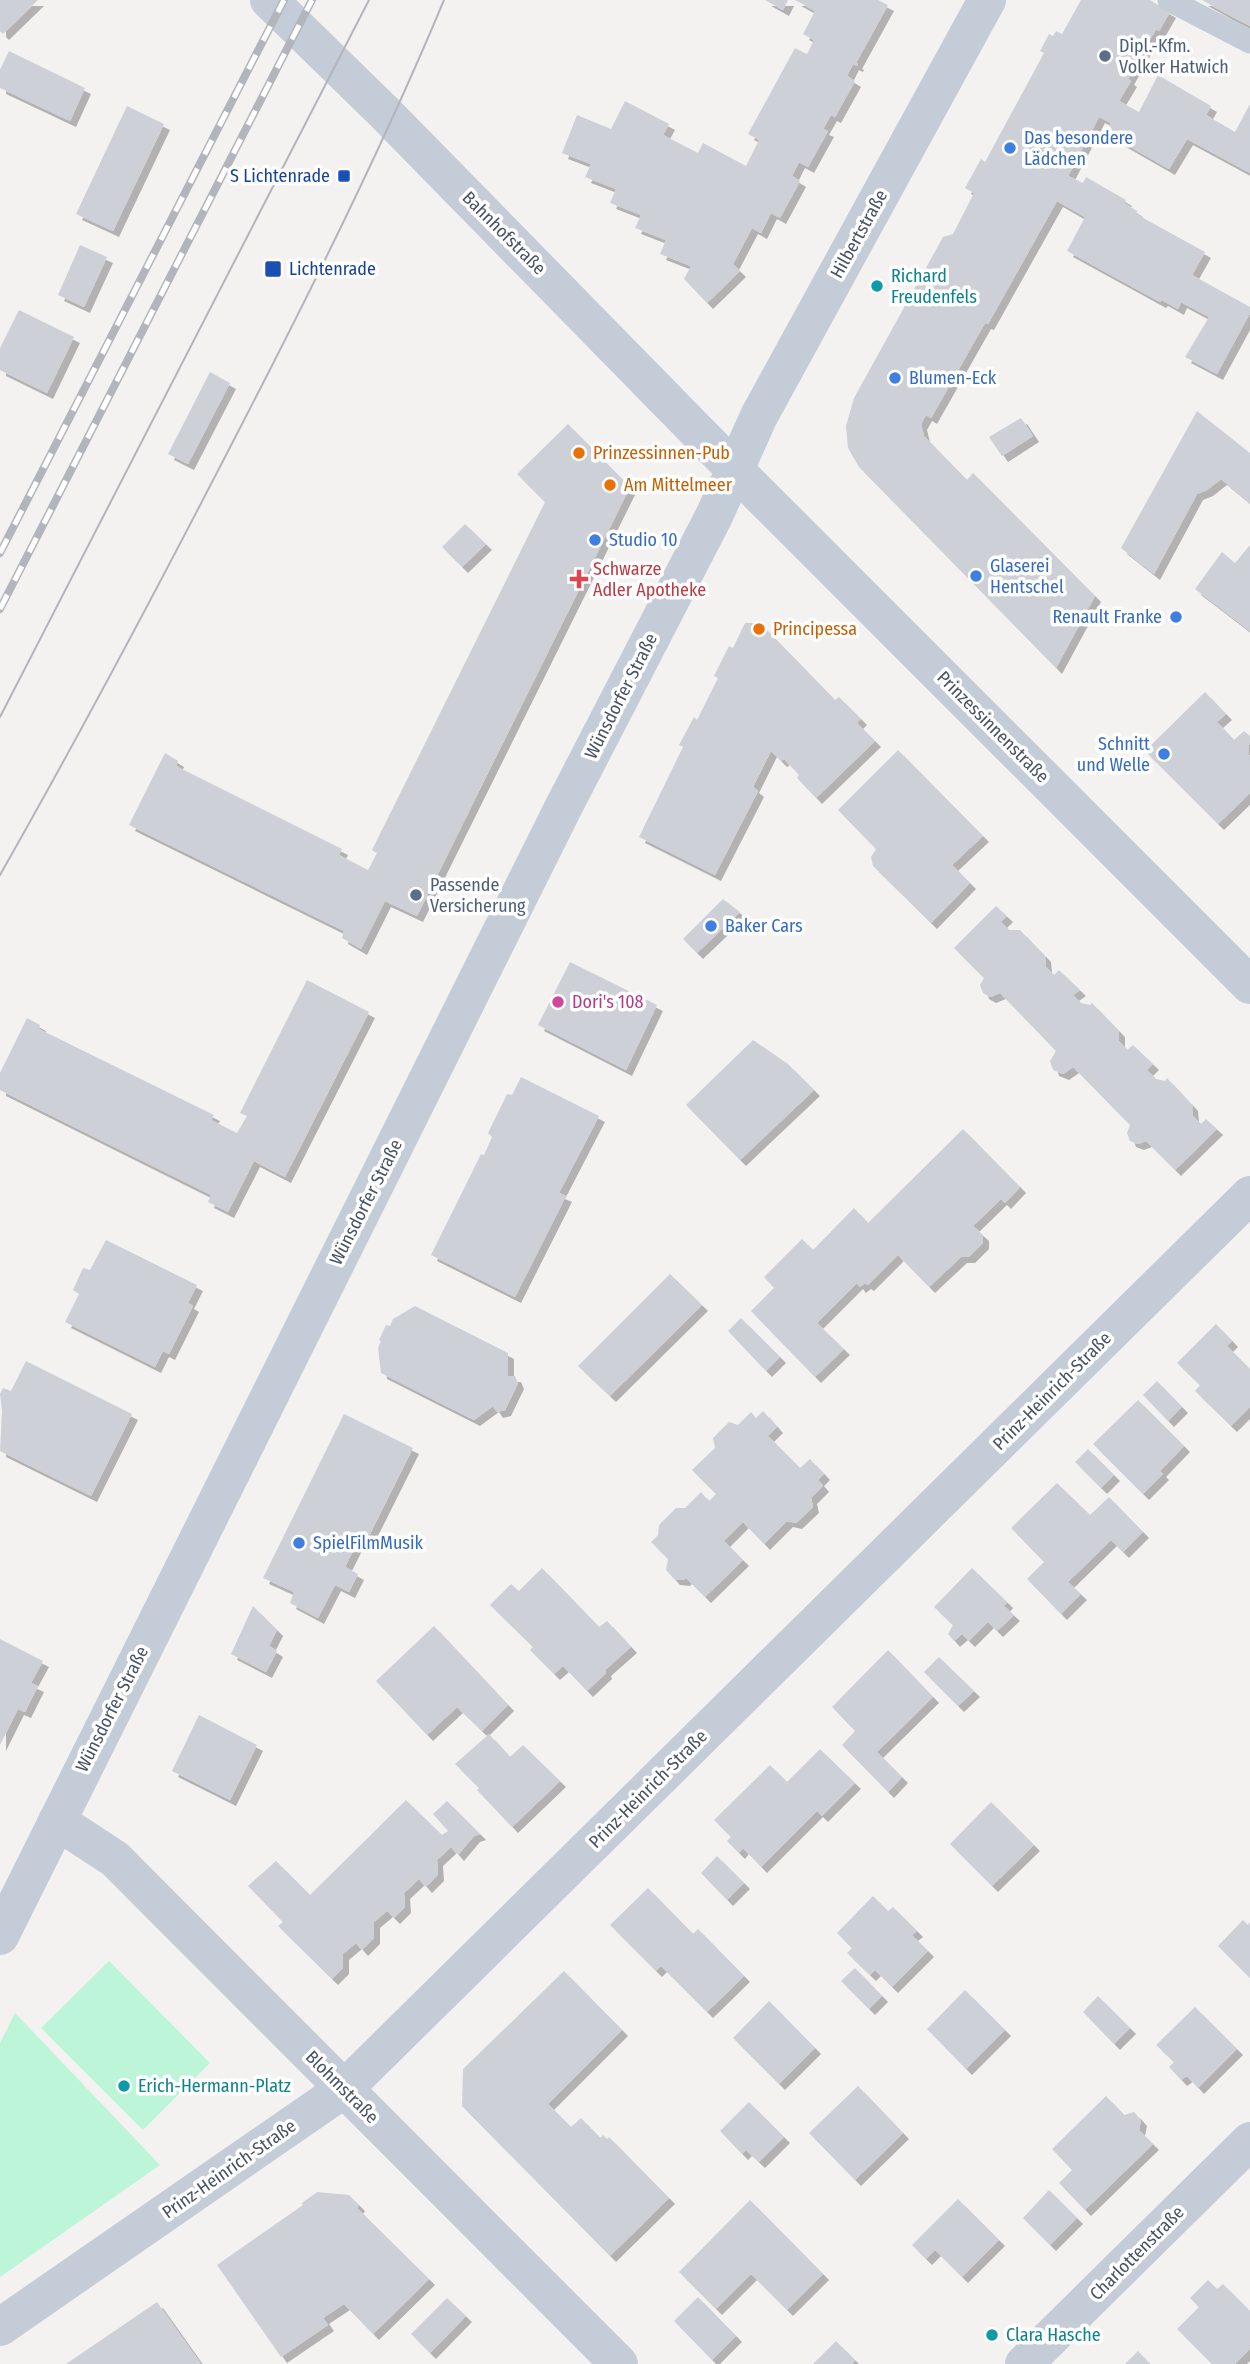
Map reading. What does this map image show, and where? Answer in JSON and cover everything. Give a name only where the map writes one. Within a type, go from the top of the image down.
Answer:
[{"type":"street","name":"Bahnhofstraße","points":[[269,0],[422,150],[735,470]]},
{"type":"street","name":"Hilbertstraße","points":[[735,470],[759,416],[987,0]]},
{"type":"street","name":"Prinzessinnenstraße","points":[[735,470],[1250,985]]},
{"type":"street","name":"Wünsdorfer Straße","points":[[0,1936],[557,820],[735,470]]},
{"type":"street","name":"Prinz-Heinrich-Straße","points":[[0,2327],[344,2089],[1250,1195]]},
{"type":"street","name":"Blohmstraße","points":[[57,1821],[115,1859],[619,2364]]},
{"type":"street","name":"Charlottenstraße","points":[[1024,2364],[1250,2141]]},
{"type":"lane","points":[[1170,0],[1250,42]]},
{"type":"green space","points":[[109,1961],[210,2063],[143,2130],[41,2028]]},
{"type":"green space","points":[[15,2013],[160,2165],[0,2277],[0,2043]]},
{"type":"building","points":[[0,0],[38,0],[3,34],[0,31]]},
{"type":"building","points":[[765,0],[788,0],[783,10]]},
{"type":"building","points":[[795,0],[878,0],[888,5],[856,63],[857,66],[853,64],[847,76],[855,81],[835,117],[831,115],[823,129],[828,131],[808,167],[799,162],[792,176],[800,181],[780,218],[771,213],[761,233],[752,228],[733,264],[740,271],[707,303],[684,279],[691,266],[660,254],[666,240],[635,228],[641,215],[610,203],[616,189],[585,177],[591,164],[562,153],[577,115],[611,129],[625,101],[669,124],[663,135],[698,153],[703,143],[746,166],[759,140],[748,134],[795,48],[807,54],[814,40],[803,34],[815,11]]},
{"type":"building","points":[[1081,0],[1150,0],[1170,12],[1159,31],[1156,29],[1119,101],[1139,112],[1158,75],[1211,106],[1206,115],[1235,132],[1250,104],[1250,173],[1187,139],[1169,169],[1106,133],[1111,123],[1099,117],[1068,176],[1083,183],[1086,177],[1126,200],[1124,203],[1137,211],[1136,214],[1205,252],[1192,275],[1250,307],[1250,313],[1217,374],[1185,357],[1209,317],[1181,302],[1178,309],[1162,300],[1160,302],[1067,251],[1085,217],[1057,201],[931,418],[926,415],[921,424],[924,436],[967,480],[973,473],[1095,596],[1056,668],[859,467],[848,448],[846,426],[854,398],[943,237],[953,234],[974,193],[965,188],[981,159],[985,162],[1044,53],[1040,51],[1049,34],[1053,36],[1056,31],[1062,34]]},
{"type":"building","points":[[1202,0],[1250,0],[1250,26],[1227,14]]},
{"type":"building","points":[[9,51],[85,88],[70,121],[0,88],[0,70]]},
{"type":"building","points":[[127,106],[164,124],[113,231],[76,214]]},
{"type":"building","points":[[80,245],[107,257],[84,307],[58,295]]},
{"type":"building","points":[[19,310],[74,337],[47,393],[0,370],[0,348]]},
{"type":"building","points":[[210,372],[230,383],[188,464],[168,454]]},
{"type":"building","points":[[1197,411],[1250,453],[1250,503],[1221,479],[1197,494],[1154,574],[1121,548]]},
{"type":"building","points":[[1021,418],[1033,436],[1002,456],[989,437]]},
{"type":"building","points":[[568,424],[630,487],[417,916],[385,901],[361,949],[342,938],[344,931],[129,825],[165,753],[178,761],[176,766],[342,849],[339,855],[368,870],[377,853],[372,850],[545,502],[517,474]]},
{"type":"building","points":[[465,524],[486,544],[462,567],[442,547]]},
{"type":"building","points":[[1250,545],[1250,631],[1195,589],[1222,552],[1235,563]]},
{"type":"building","points":[[745,623],[760,623],[835,700],[839,697],[861,719],[857,723],[875,741],[816,798],[784,759],[781,761],[771,751],[753,787],[758,791],[715,875],[639,837],[683,747],[679,745],[694,717],[697,720],[718,678],[714,676],[729,646],[733,648]]},
{"type":"building","points":[[1205,692],[1226,714],[1217,722],[1234,740],[1244,731],[1250,736],[1250,793],[1218,824],[1145,751]]},
{"type":"building","points":[[898,750],[983,836],[952,865],[970,883],[931,923],[873,866],[871,857],[876,849],[838,810]]},
{"type":"building","name":"Baker Cars","points":[[723,899],[740,912],[697,953],[683,939]]},
{"type":"building","points":[[996,906],[1007,916],[1001,922],[1009,930],[1020,930],[1045,956],[1046,967],[1054,975],[1059,970],[1080,990],[1073,995],[1081,1003],[1092,1003],[1119,1031],[1119,1041],[1127,1050],[1133,1045],[1153,1064],[1147,1070],[1156,1079],[1165,1081],[1167,1078],[1192,1105],[1193,1116],[1201,1124],[1206,1119],[1217,1129],[1175,1170],[1146,1141],[1138,1144],[1130,1141],[1127,1133],[1130,1125],[1073,1067],[1063,1074],[1053,1070],[1050,1061],[1056,1051],[1000,993],[990,997],[983,993],[980,985],[984,978],[954,948]]},
{"type":"building","points":[[570,962],[657,1005],[626,1070],[538,1025]]},
{"type":"building","points":[[307,980],[369,1012],[285,1177],[254,1161],[228,1212],[208,1202],[211,1195],[0,1090],[0,1073],[27,1018],[40,1025],[39,1029],[214,1115],[211,1120],[237,1133],[247,1116],[240,1113]]},
{"type":"building","points":[[753,1040],[788,1064],[814,1090],[740,1160],[686,1105]]},
{"type":"building","points":[[521,1077],[599,1116],[559,1193],[566,1196],[515,1297],[431,1255],[481,1154],[484,1155],[492,1137],[488,1133],[507,1094],[512,1095]]},
{"type":"building","points":[[963,1129],[1020,1187],[1005,1203],[1001,1199],[973,1226],[983,1235],[983,1243],[969,1257],[961,1257],[929,1287],[898,1255],[868,1285],[865,1283],[860,1287],[857,1283],[817,1323],[844,1349],[815,1377],[751,1311],[774,1288],[764,1277],[802,1239],[813,1250],[854,1208],[868,1223]]},
{"type":"building","points":[[106,1240],[197,1285],[188,1303],[193,1306],[169,1354],[163,1351],[155,1367],[65,1322],[79,1294],[73,1290],[83,1268],[90,1270]]},
{"type":"building","points":[[670,1274],[702,1305],[610,1396],[578,1366]]},
{"type":"building","points":[[415,1306],[508,1353],[508,1376],[515,1376],[518,1383],[505,1410],[497,1412],[493,1406],[474,1420],[381,1373],[378,1348],[386,1325],[390,1326],[393,1319]]},
{"type":"building","points":[[741,1318],[780,1357],[766,1371],[728,1331]]},
{"type":"building","points":[[1216,1324],[1232,1341],[1227,1346],[1250,1369],[1250,1407],[1231,1426],[1195,1391],[1200,1385],[1177,1363]]},
{"type":"building","points":[[26,1361],[132,1414],[91,1496],[0,1451],[0,1394],[3,1388],[11,1391]]},
{"type":"building","points":[[1157,1381],[1182,1407],[1168,1421],[1143,1395]]},
{"type":"building","points":[[1138,1400],[1184,1446],[1160,1471],[1163,1474],[1143,1494],[1093,1444]]},
{"type":"building","points":[[763,1411],[777,1427],[768,1436],[800,1468],[810,1459],[824,1474],[818,1480],[823,1486],[811,1498],[813,1507],[796,1523],[787,1521],[764,1544],[743,1522],[724,1541],[743,1560],[705,1597],[686,1578],[674,1579],[666,1570],[668,1559],[651,1542],[658,1535],[659,1525],[676,1508],[685,1508],[701,1492],[709,1501],[716,1494],[692,1470],[715,1448],[713,1438],[729,1422],[738,1425],[751,1412],[756,1418]]},
{"type":"building","points":[[344,1414],[413,1448],[368,1538],[361,1535],[345,1567],[358,1574],[349,1592],[335,1585],[318,1618],[290,1603],[294,1592],[263,1578]]},
{"type":"building","points":[[1088,1449],[1114,1475],[1101,1488],[1075,1462]]},
{"type":"building","points":[[1057,1483],[1090,1515],[1109,1497],[1143,1532],[1123,1552],[1111,1540],[1068,1582],[1081,1594],[1061,1614],[1027,1579],[1044,1562],[1011,1528]]},
{"type":"building","points":[[542,1568],[599,1627],[607,1621],[631,1647],[605,1670],[606,1673],[587,1691],[563,1666],[554,1674],[530,1650],[533,1647],[490,1605],[511,1584],[519,1591]]},
{"type":"building","points":[[972,1568],[1007,1602],[1004,1606],[1014,1615],[997,1631],[988,1622],[969,1641],[962,1634],[954,1641],[948,1634],[953,1625],[934,1607]]},
{"type":"building","points":[[253,1606],[277,1630],[269,1646],[277,1651],[266,1672],[231,1654]]},
{"type":"building","points":[[434,1626],[508,1705],[482,1731],[457,1707],[427,1735],[376,1681]]},
{"type":"building","points":[[0,1639],[43,1661],[31,1683],[38,1686],[25,1712],[18,1709],[0,1745]]},
{"type":"building","points":[[888,1650],[933,1697],[877,1752],[902,1777],[888,1792],[842,1745],[855,1731],[832,1707]]},
{"type":"building","points":[[939,1657],[974,1691],[958,1706],[924,1672]]},
{"type":"building","points":[[199,1715],[257,1745],[230,1800],[172,1771]]},
{"type":"building","points":[[489,1734],[510,1757],[523,1745],[560,1781],[512,1827],[455,1764]]},
{"type":"building","points":[[820,1749],[855,1783],[822,1816],[817,1811],[761,1867],[743,1848],[739,1853],[727,1841],[731,1837],[714,1820],[770,1765],[787,1782]]},
{"type":"building","points":[[406,1800],[442,1835],[448,1831],[433,1814],[447,1801],[480,1834],[474,1836],[458,1855],[451,1847],[437,1860],[438,1875],[426,1887],[419,1879],[404,1893],[405,1907],[394,1918],[387,1911],[374,1922],[374,1938],[362,1950],[356,1943],[343,1954],[343,1968],[332,1979],[278,1926],[283,1922],[248,1886],[276,1861],[310,1895]]},
{"type":"building","points":[[991,1802],[1034,1845],[992,1886],[950,1844]]},
{"type":"building","points":[[717,1856],[744,1883],[727,1900],[701,1873]]},
{"type":"building","points":[[648,1888],[693,1934],[698,1929],[744,1976],[707,2012],[661,1966],[656,1971],[610,1925]]},
{"type":"building","points":[[873,1896],[888,1911],[893,1907],[917,1931],[912,1935],[928,1951],[892,1987],[875,1970],[870,1975],[847,1953],[852,1948],[837,1933]]},
{"type":"building","points":[[1243,1920],[1248,1925],[1250,1922],[1250,1978],[1218,1946]]},
{"type":"building","points":[[855,1968],[882,1996],[869,2009],[841,1981]]},
{"type":"building","points":[[564,1971],[622,2030],[548,2104],[571,2127],[581,2118],[600,2138],[603,2135],[607,2139],[609,2137],[669,2198],[610,2256],[462,2106],[463,2069]]},
{"type":"building","points":[[965,1990],[1005,2030],[966,2069],[927,2029]]},
{"type":"building","points":[[1098,1996],[1130,2028],[1114,2044],[1083,2012]]},
{"type":"building","points":[[769,2001],[815,2048],[779,2084],[733,2038]]},
{"type":"building","points":[[1195,2007],[1237,2049],[1198,2088],[1187,2076],[1181,2080],[1169,2067],[1174,2062],[1156,2045]]},
{"type":"building","points":[[858,2086],[903,2133],[855,2180],[809,2133]]},
{"type":"building","points":[[1106,2096],[1124,2115],[1134,2112],[1141,2120],[1139,2130],[1153,2144],[1085,2210],[1059,2183],[1072,2170],[1052,2149]]},
{"type":"building","points":[[749,2102],[784,2137],[759,2162],[746,2150],[742,2154],[720,2131]]},
{"type":"building","points":[[1049,2190],[1077,2218],[1050,2245],[1023,2218]]},
{"type":"building","points":[[317,2192],[349,2195],[359,2205],[357,2208],[429,2279],[373,2334],[344,2304],[323,2318],[328,2325],[281,2357],[217,2265],[303,2205],[302,2203]]},
{"type":"building","points":[[958,2199],[999,2240],[962,2277],[935,2250],[926,2259],[912,2245]]},
{"type":"building","points":[[750,2200],[823,2274],[787,2310],[751,2274],[716,2309],[679,2272]]},
{"type":"building","points":[[1208,2280],[1217,2289],[1223,2284],[1250,2311],[1250,2349],[1235,2364],[1212,2364],[1177,2329],[1199,2307],[1190,2298]]},
{"type":"building","points":[[698,2297],[736,2336],[712,2360],[674,2321]]},
{"type":"building","points":[[447,2298],[466,2316],[430,2353],[411,2334]]},
{"type":"building","points":[[157,2302],[201,2364],[66,2364]]},
{"type":"building","points":[[836,2341],[855,2360],[852,2364],[813,2364]]},
{"type":"building","points":[[1138,2351],[1150,2364],[1125,2364]]},
{"type":"tram line","points":[[0,717],[369,0]]},
{"type":"tram line","points":[[0,875],[123,651],[296,319],[373,161],[444,0]]},
{"type":"railway","points":[[0,553],[284,0]]},
{"type":"railway","points":[[0,609],[312,0]]},
{"type":"place","name":"Dipl.-Kfm. Volker Hatwich","points":[[1105,56]]},
{"type":"place","name":"Das besondere Lädchen","points":[[1010,148]]},
{"type":"place","name":"S Lichtenrade","points":[[344,176]]},
{"type":"place","name":"Lichtenrade","points":[[273,269]]},
{"type":"place","name":"Richard Freudenfels","points":[[877,286]]},
{"type":"place","name":"Blumen-Eck","points":[[895,378]]},
{"type":"place","name":"Prinzessinnen-Pub","points":[[579,453]]},
{"type":"place","name":"Am Mittelmeer","points":[[610,485]]},
{"type":"place","name":"Studio 10","points":[[595,540]]},
{"type":"place","name":"Glaserei Hentschel","points":[[976,576]]},
{"type":"place","name":"Schwarze Adler Apotheke","points":[[579,579]]},
{"type":"place","name":"Renault Franke","points":[[1176,617]]},
{"type":"place","name":"Principessa","points":[[759,629]]},
{"type":"place","name":"Schnitt und Welle","points":[[1164,754]]},
{"type":"place","name":"Passende Versicherung","points":[[416,895]]},
{"type":"place","name":"Baker Cars","points":[[711,926]]},
{"type":"place","name":"Dori's 108","points":[[558,1002]]},
{"type":"place","name":"SpielFilmMusik","points":[[299,1543]]},
{"type":"place","name":"Erich-Hermann-Platz","points":[[124,2086]]},
{"type":"place","name":"Clara Hasche","points":[[992,2335]]}]
